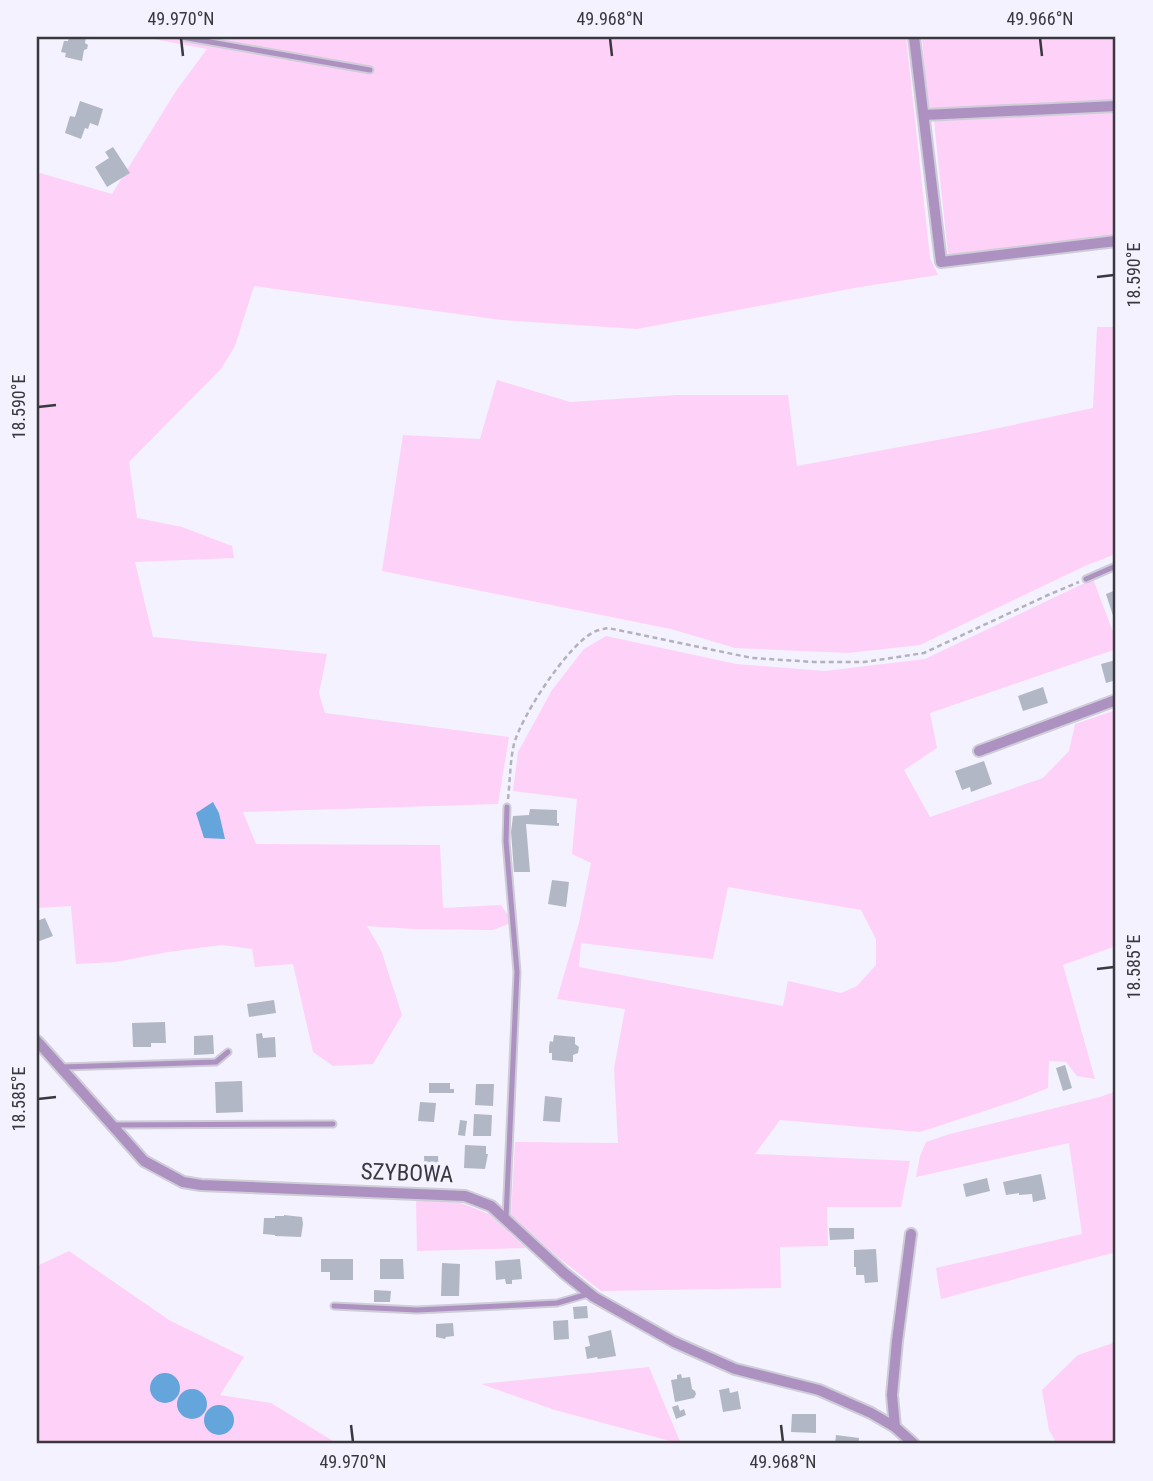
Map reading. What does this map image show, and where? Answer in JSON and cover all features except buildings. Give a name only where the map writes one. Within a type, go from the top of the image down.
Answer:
[{"type":"street","points":[[914,37],[942,262],[1116,241]]},
{"type":"street","points":[[924,115],[1116,106]]},
{"type":"street","points":[[979,751],[1116,700]]},
{"type":"street","name":"SZYBOWA","points":[[37,1041],[144,1161],[183,1182],[201,1185],[465,1196],[491,1206],[590,1294],[674,1342],[735,1369],[819,1390],[871,1413],[895,1427],[914,1444]]},
{"type":"street","points":[[895,1427],[892,1395],[911,1234]]},
{"type":"lane","points":[[182,37],[370,70]]},
{"type":"lane","points":[[1086,579],[1116,566]]},
{"type":"lane","points":[[506,1219],[517,972],[506,841],[507,807]]},
{"type":"lane","points":[[60,1067],[216,1062],[228,1052]]},
{"type":"lane","points":[[113,1125],[333,1124]]},
{"type":"lane","points":[[334,1306],[417,1310],[506,1306],[557,1303],[590,1294]]},
{"type":"path","points":[[507,807],[514,744],[528,711],[573,650],[593,632],[608,628],[752,659],[864,662],[924,653],[1086,579]]},
{"type":"shaded area","points":[[143,37],[906,37],[930,258],[938,275],[637,329],[501,320],[254,286],[235,346],[221,369],[129,462],[137,518],[182,527],[232,546],[234,558],[135,562],[153,637],[327,654],[319,693],[325,713],[509,737],[498,804],[243,812],[256,844],[440,845],[443,908],[501,905],[513,922],[493,930],[367,926],[381,950],[402,1015],[373,1064],[333,1066],[313,1052],[293,964],[255,967],[252,949],[222,945],[116,962],[76,964],[71,906],[37,908],[37,176],[40,173],[112,194],[176,91],[207,49]]},
{"type":"shaded area","points":[[922,37],[1116,37],[1116,101],[934,111],[928,106]]},
{"type":"shaded area","points":[[1116,112],[1116,237],[948,255],[934,121]]},
{"type":"shaded area","points":[[1097,327],[1116,327],[1116,554],[1087,565],[920,645],[848,653],[735,648],[671,629],[382,571],[403,435],[480,439],[497,380],[570,402],[678,395],[788,395],[797,466],[1093,408]]},
{"type":"shaded area","points":[[1093,579],[1116,640],[1116,649],[930,713],[937,748],[904,770],[930,817],[1043,778],[1069,751],[1075,724],[1116,710],[1116,946],[1063,965],[1095,1079],[1077,1076],[1066,1062],[1049,1061],[1048,1088],[920,1132],[780,1120],[755,1154],[910,1161],[901,1207],[827,1207],[828,1246],[780,1247],[781,1288],[601,1291],[511,1215],[515,1142],[618,1143],[614,1069],[625,1009],[557,999],[579,923],[591,863],[572,854],[577,799],[513,791],[518,752],[552,690],[584,649],[606,636],[736,664],[825,671],[925,659]],"holes":[[[728,887],[861,910],[876,939],[876,965],[857,986],[841,993],[788,981],[783,1006],[579,967],[581,943],[713,959]]]},
{"type":"shaded area","points":[[1116,1091],[1116,1252],[941,1299],[936,1268],[1082,1234],[1069,1143],[916,1177],[926,1142]]},
{"type":"shaded area","points":[[416,1200],[461,1203],[489,1214],[526,1248],[417,1251]]},
{"type":"shaded area","points":[[69,1251],[169,1320],[244,1357],[220,1395],[271,1403],[338,1444],[37,1444],[37,1266]]},
{"type":"shaded area","points":[[1116,1342],[1116,1444],[1057,1444],[1049,1430],[1042,1390],[1078,1355]]},
{"type":"shaded area","points":[[649,1367],[681,1444],[555,1410],[481,1384]]},
{"type":"water","points":[[213,802],[219,813],[225,839],[204,838],[196,813]]},
{"type":"water","points":[[165,1373],[176,1377],[180,1388],[176,1399],[165,1403],[154,1399],[150,1388],[154,1377]]},
{"type":"water","points":[[192,1389],[203,1393],[207,1404],[203,1415],[192,1419],[181,1415],[177,1404],[181,1393]]},
{"type":"water","points":[[219,1405],[230,1409],[234,1420],[230,1431],[219,1435],[208,1431],[204,1420],[208,1409]]}]
